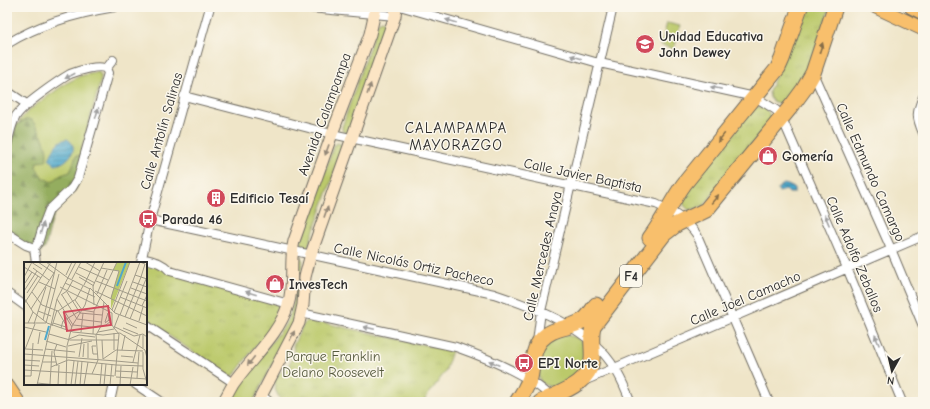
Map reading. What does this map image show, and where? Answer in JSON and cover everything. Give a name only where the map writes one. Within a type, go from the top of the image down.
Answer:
[{"type":"highway","name":"F4","points":[[536,346],[548,334],[584,320],[658,227],[684,184],[778,68],[800,7]]},
{"type":"highway","name":"F4","points":[[549,400],[583,379],[590,368],[592,360],[591,342],[593,326],[664,234],[670,228],[684,220],[706,210],[804,89],[813,73],[834,7]]},
{"type":"highway","points":[[517,402],[529,379],[536,346]]},
{"type":"highway","points":[[7,387],[17,402]]},
{"type":"main road","points":[[876,7],[923,29]]},
{"type":"main road","points":[[911,7],[923,13]]},
{"type":"street","points":[[7,44],[17,38],[65,19],[115,7]]},
{"type":"street","name":"Calle Antolín Salinas","points":[[142,261],[150,220],[210,7]]},
{"type":"street","points":[[263,400],[294,334],[302,313],[305,277],[311,254],[395,12],[300,7]]},
{"type":"street","points":[[403,7],[599,63],[754,97],[772,107],[782,118]]},
{"type":"street","name":"Calle Mercedes Anaya","points":[[536,346],[542,311],[613,7]]},
{"type":"street","name":"Avenida Calampampa","points":[[223,402],[234,383],[278,327],[289,304],[292,250],[332,134],[370,34],[375,10]]},
{"type":"street","points":[[7,38],[17,38]]},
{"type":"street","points":[[106,69],[113,60]]},
{"type":"street","points":[[7,146],[17,115],[53,85],[71,74],[99,67],[104,67],[106,69]]},
{"type":"street","points":[[36,262],[34,248],[38,243],[49,210],[72,188],[78,178],[108,73],[106,69]]},
{"type":"street","name":"Calle Edmundo Camargo","points":[[813,73],[923,326]]},
{"type":"street","points":[[7,91],[28,105]]},
{"type":"street","name":"Calle Javier Baptista","points":[[184,96],[352,139],[656,204],[668,209],[684,220],[697,236],[769,402]]},
{"type":"street","points":[[923,97],[917,114],[917,119],[923,133]]},
{"type":"street","name":"Calle Adolfo Zeballos","points":[[782,118],[848,268],[902,402]]},
{"type":"street","name":"Calle Nicolás Ortiz Pacheco","points":[[150,220],[494,294],[542,311],[581,333],[603,353],[615,368],[631,402]]},
{"type":"street","points":[[7,233],[26,246],[34,248]]},
{"type":"street","name":"Calle Joel Camacho","points":[[576,384],[923,236]]},
{"type":"street","points":[[142,261],[159,262],[170,271],[289,304]]},
{"type":"street","points":[[7,293],[24,305]]},
{"type":"street","points":[[302,313],[456,347],[472,352],[529,379],[549,400]]},
{"type":"street","points":[[147,325],[234,383]]},
{"type":"street","points":[[110,402],[114,385]]},
{"type":"street","points":[[136,385],[162,402]]},
{"type":"green space","points":[[806,7],[830,7],[810,65],[788,101],[783,103],[776,102],[770,98],[769,92]]},
{"type":"green space","points":[[382,20],[388,23],[349,134],[343,131],[342,127],[378,22]]},
{"type":"green space","points":[[667,23],[680,26],[674,49],[661,45]]},
{"type":"green space","points":[[99,72],[101,79],[74,177],[7,219],[7,168],[20,120],[29,110],[65,84],[80,76]]},
{"type":"green space","points":[[756,107],[767,110],[770,115],[770,121],[703,207],[689,210],[682,201],[682,196]]},
{"type":"green space","points":[[27,119],[32,120],[41,134],[47,150],[46,161],[37,162],[36,167],[43,178],[52,182],[61,175],[70,172],[76,156],[83,155],[78,184],[74,192],[66,198],[64,204],[55,212],[45,248],[39,252],[31,251],[7,229],[7,162],[13,161],[10,147],[16,125]]},
{"type":"green space","points":[[338,143],[344,146],[306,249],[302,247],[301,242],[334,145]]},
{"type":"green space","points":[[299,257],[303,262],[299,276],[296,310],[290,330],[253,402],[227,402],[285,325],[291,312],[294,300],[296,260]]},
{"type":"green space","name":"Parque Franklin Delano Roosevelt","points":[[151,262],[279,305],[276,313],[277,321],[263,341],[254,348],[232,378],[147,321],[147,266]]},
{"type":"green space","name":"Parque Franklin Delano Roosevelt","points":[[311,320],[452,351],[445,372],[423,402],[281,402],[275,389],[275,381],[278,374],[287,368],[294,355],[293,346],[303,325],[307,321]]},
{"type":"green space","points":[[562,335],[576,338],[584,344],[586,369],[560,387],[548,386],[542,383],[539,378],[538,366],[545,342]]},
{"type":"water","points":[[67,139],[73,146],[71,155],[64,162],[55,165],[49,159],[57,144]]},
{"type":"water","points":[[784,184],[794,188],[794,193],[789,193],[786,190],[779,192],[778,188]]},
{"type":"place","name":"Unidad Educativa John Dewey","points":[[645,44]]},
{"type":"place","name":"Gomería","points":[[768,156]]},
{"type":"place","name":"Edificio Tesaí","points":[[216,198]]},
{"type":"place","name":"Parada 46","points":[[148,219]]},
{"type":"place","name":"InvesTech","points":[[275,284]]},
{"type":"place","name":"EPI Norte","points":[[524,363]]},
{"type":"district","name":"CALAMPAMPA MAYORAZGO","points":[[456,136]]}]
